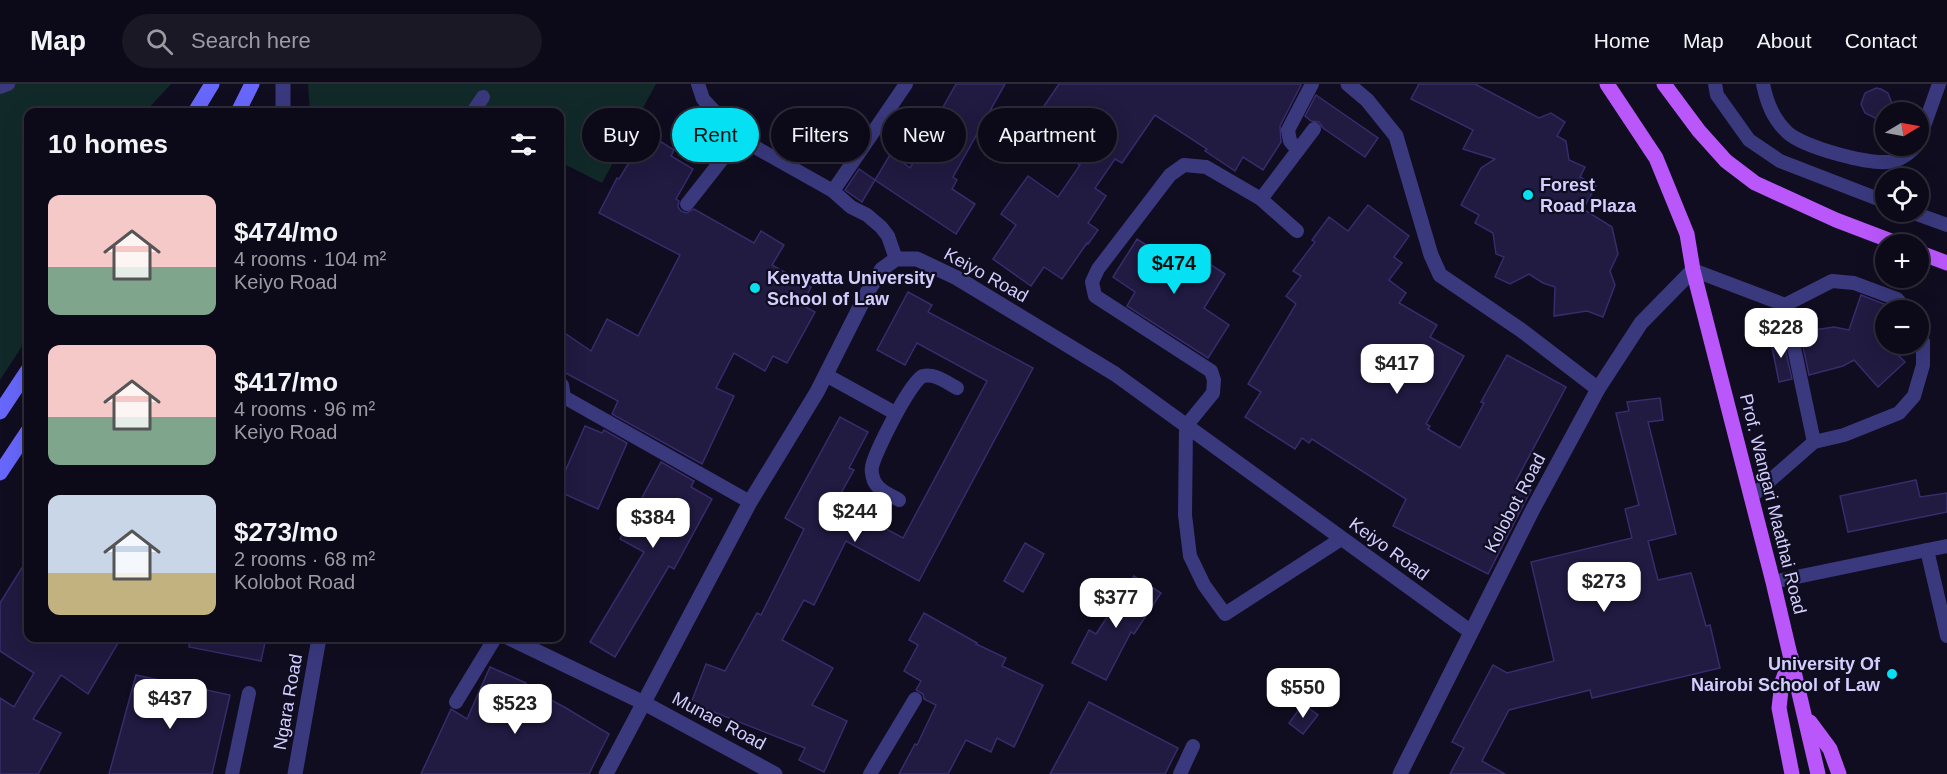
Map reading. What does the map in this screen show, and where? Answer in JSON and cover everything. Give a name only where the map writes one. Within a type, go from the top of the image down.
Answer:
[{"type":"main road","points":[[197,108],[212,84]]},
{"type":"main road","points":[[240,108],[252,84]]},
{"type":"main road","name":"Prof. Wangari Maathai Road","points":[[1607,84],[1656,158],[1687,234],[1694,270],[1806,716],[1818,774]]},
{"type":"main road","points":[[1664,84],[1698,131],[1726,162],[1755,183],[1776,194],[1875,234]]},
{"type":"main road","points":[[1929,256],[1947,263]]},
{"type":"main road","points":[[0,412],[24,376]]},
{"type":"main road","points":[[0,472],[24,437]]},
{"type":"main road","points":[[1791,657],[1782,682],[1779,708],[1792,774]]},
{"type":"main road","points":[[1806,716],[1830,749],[1839,774]]},
{"type":"street","points":[[283,84],[283,108]]},
{"type":"street","points":[[1348,84],[1367,100],[1396,136],[1431,255],[1440,275],[1521,330],[1598,389]]},
{"type":"street","points":[[606,774],[750,502],[826,375],[868,291],[882,269],[896,259]]},
{"type":"street","name":"Keiyo Road","points":[[896,259],[917,259],[957,278],[1115,374],[1471,632]]},
{"type":"street","name":"Kolobot Road","points":[[1401,774],[1533,509],[1598,389],[1641,322],[1694,270]]},
{"type":"street","name":"Ngara Road","points":[[295,774],[318,642]]},
{"type":"street","name":"Munae Road","points":[[517,642],[644,703],[775,774]]},
{"type":"lane","points":[[0,87],[8,84]]},
{"type":"lane","points":[[698,84],[703,99],[711,108]]},
{"type":"lane","points":[[833,191],[906,84]]},
{"type":"lane","points":[[1298,150],[1290,141],[1288,130],[1312,84]]},
{"type":"lane","points":[[1715,84],[1717,95],[1749,140],[1780,162],[1875,198]]},
{"type":"lane","points":[[1763,84],[1774,117],[1790,134],[1811,146],[1873,162],[1892,162],[1906,156]]},
{"type":"lane","points":[[1929,111],[1939,84]]},
{"type":"lane","points":[[476,108],[483,97]]},
{"type":"lane","points":[[1261,199],[1314,129]]},
{"type":"lane","points":[[759,149],[833,191],[851,207],[867,215],[888,236],[896,259]]},
{"type":"lane","points":[[687,204],[720,162]]},
{"type":"lane","points":[[1298,231],[1261,199],[1206,167],[1184,165],[1170,175],[1098,269],[1092,282],[1095,296],[1211,371],[1214,380],[1213,393],[1186,426],[1185,515],[1190,556],[1204,585],[1225,614],[1341,539]]},
{"type":"lane","points":[[1929,218],[1947,225]]},
{"type":"lane","points":[[1694,270],[1785,305],[1832,281],[1854,283],[1898,300]]},
{"type":"lane","points":[[1785,305],[1814,442]]},
{"type":"lane","points":[[1751,497],[1814,442],[1844,435],[1899,413],[1914,396],[1923,365],[1923,354]]},
{"type":"lane","points":[[826,375],[895,413]]},
{"type":"lane","points":[[899,500],[882,491],[874,480],[872,468],[895,413],[917,379],[924,376],[936,376],[957,388]]},
{"type":"lane","points":[[564,397],[750,502]]},
{"type":"lane","points":[[1773,582],[1947,546]]},
{"type":"lane","points":[[1927,550],[1947,636]]},
{"type":"lane","points":[[456,702],[493,642]]},
{"type":"lane","points":[[232,774],[249,693]]},
{"type":"lane","points":[[870,774],[915,699]]},
{"type":"lane","points":[[1180,774],[1193,746]]},
{"type":"green space","points":[[0,84],[171,84],[149,108],[24,108],[24,343],[0,380]]},
{"type":"green space","points":[[308,84],[656,84],[643,108],[582,108],[582,162],[613,162],[602,183],[564,164],[564,108],[310,108]]},
{"type":"building","points":[[956,84],[1005,84],[992,108],[978,108],[978,132],[966,154],[966,108],[943,108]]},
{"type":"building","points":[[1059,84],[1301,85],[1280,126],[1281,142],[1263,170],[1243,157],[1235,171],[1205,151],[1207,149],[1155,115],[1122,163],[1117,160],[1117,108],[1047,108],[1044,106]]},
{"type":"building","name":"Forest Road Plaza","points":[[1419,84],[1475,84],[1539,118],[1551,113],[1565,122],[1557,136],[1566,141],[1569,160],[1585,167],[1580,177],[1596,186],[1583,209],[1612,227],[1618,254],[1610,271],[1615,285],[1603,317],[1587,311],[1554,316],[1555,287],[1529,274],[1510,284],[1495,277],[1504,257],[1496,254],[1493,233],[1475,223],[1479,215],[1461,205],[1481,168],[1495,159],[1463,149],[1473,130],[1411,99]]},
{"type":"building","points":[[1876,88],[1881,89],[1888,93],[1891,102],[1875,102],[1875,118],[1865,113],[1861,104],[1865,93]]},
{"type":"building","points":[[1316,95],[1378,138],[1365,157],[1323,128],[1319,122],[1311,121],[1305,116]]},
{"type":"building","points":[[660,141],[672,149],[672,162],[681,162],[693,169],[676,199],[679,201],[678,207],[681,211],[686,213],[694,209],[754,243],[761,231],[784,245],[772,265],[811,287],[802,305],[815,312],[787,363],[773,356],[765,371],[734,353],[716,388],[734,396],[702,464],[612,414],[618,401],[564,372],[564,333],[591,351],[607,319],[638,336],[680,255],[599,213],[617,178],[619,179],[629,162],[660,162]]},
{"type":"building","points":[[886,162],[902,162],[910,168],[914,162],[961,162],[953,177],[957,180],[952,189],[975,204],[956,234],[875,180]]},
{"type":"building","points":[[1075,162],[1113,162],[1095,188],[1106,196],[1088,223],[1098,230],[1062,279],[1044,267],[1031,286],[993,259],[1016,225],[1001,214],[1028,176],[1058,197],[1080,165]]},
{"type":"building","points":[[859,169],[875,180],[862,202],[845,190]]},
{"type":"building","points":[[1368,205],[1409,236],[1394,257],[1402,263],[1389,280],[1406,293],[1399,303],[1437,325],[1430,337],[1464,356],[1426,424],[1430,426],[1428,429],[1460,448],[1484,403],[1481,402],[1507,355],[1566,387],[1516,481],[1531,490],[1488,574],[1393,526],[1406,499],[1312,439],[1309,443],[1302,438],[1295,449],[1245,417],[1261,392],[1248,384],[1296,304],[1286,296],[1301,276],[1293,271],[1315,242],[1312,240],[1329,217],[1348,231]]},
{"type":"building","points":[[1137,239],[1180,267],[1190,251],[1225,274],[1204,308],[1229,325],[1208,358],[1127,306],[1135,292],[1113,277]]},
{"type":"building","points":[[908,292],[932,305],[928,312],[1033,368],[919,581],[846,541],[814,605],[804,600],[782,640],[833,668],[812,705],[847,721],[824,772],[799,760],[805,748],[691,703],[706,664],[725,671],[757,613],[761,615],[804,529],[785,518],[840,417],[868,432],[849,468],[854,470],[836,502],[903,538],[987,381],[917,343],[905,365],[877,350]]},
{"type":"building","points":[[1861,295],[1875,300],[1875,354],[1897,354],[1905,362],[1878,387],[1854,360],[1843,366],[1809,375],[1800,332],[1834,327],[1849,330]]},
{"type":"building","points":[[1782,335],[1792,379],[1779,382],[1770,337]]},
{"type":"building","points":[[1660,398],[1663,420],[1648,422],[1676,534],[1648,541],[1658,580],[1691,573],[1706,626],[1710,625],[1720,668],[1592,698],[1590,690],[1509,710],[1482,761],[1505,774],[1450,774],[1464,748],[1452,742],[1493,665],[1507,673],[1554,661],[1531,562],[1632,538],[1625,509],[1639,505],[1616,413],[1629,411],[1627,402]]},
{"type":"building","points":[[585,426],[602,433],[604,430],[627,443],[598,509],[564,494],[564,474]]},
{"type":"building","points":[[661,462],[694,481],[691,487],[712,499],[674,569],[669,566],[615,657],[590,642],[644,552],[620,539]]},
{"type":"building","points":[[1916,480],[1920,497],[1947,493],[1947,512],[1848,532],[1840,496]]},
{"type":"building","points":[[1025,543],[1044,554],[1023,592],[1004,581]]},
{"type":"building","points":[[24,564],[24,642],[119,642],[88,694],[61,675],[33,719],[61,733],[38,774],[0,774],[0,698],[14,707],[34,673],[0,651],[0,603]]},
{"type":"building","points":[[1134,576],[1161,593],[1134,634],[1131,632],[1106,680],[1072,663],[1089,630],[1096,634]]},
{"type":"building","points":[[924,613],[976,644],[1006,658],[1002,666],[1043,685],[1014,747],[997,738],[991,752],[966,740],[948,774],[899,774],[915,744],[917,745],[936,705],[924,699],[923,694],[916,690],[921,681],[904,671],[918,645],[909,640]]},
{"type":"building","points":[[190,642],[265,642],[261,661],[189,647]]},
{"type":"building","points":[[490,667],[526,683],[525,686],[609,734],[589,774],[421,774],[451,709],[467,719]]},
{"type":"building","points":[[1291,671],[1307,682],[1292,706],[1276,695]]},
{"type":"building","points":[[136,675],[230,695],[212,774],[109,774]]},
{"type":"building","points":[[1089,702],[1178,748],[1165,774],[1050,774]]},
{"type":"building","points":[[1303,704],[1318,715],[1303,734],[1289,723]]},
{"type":"place","name":"Forest Road Plaza","points":[[1528,195]]},
{"type":"place","name":"Kenyatta University School of Law","points":[[755,288]]},
{"type":"place","name":"University Of Nairobi School of Law","points":[[1892,674]]}]
